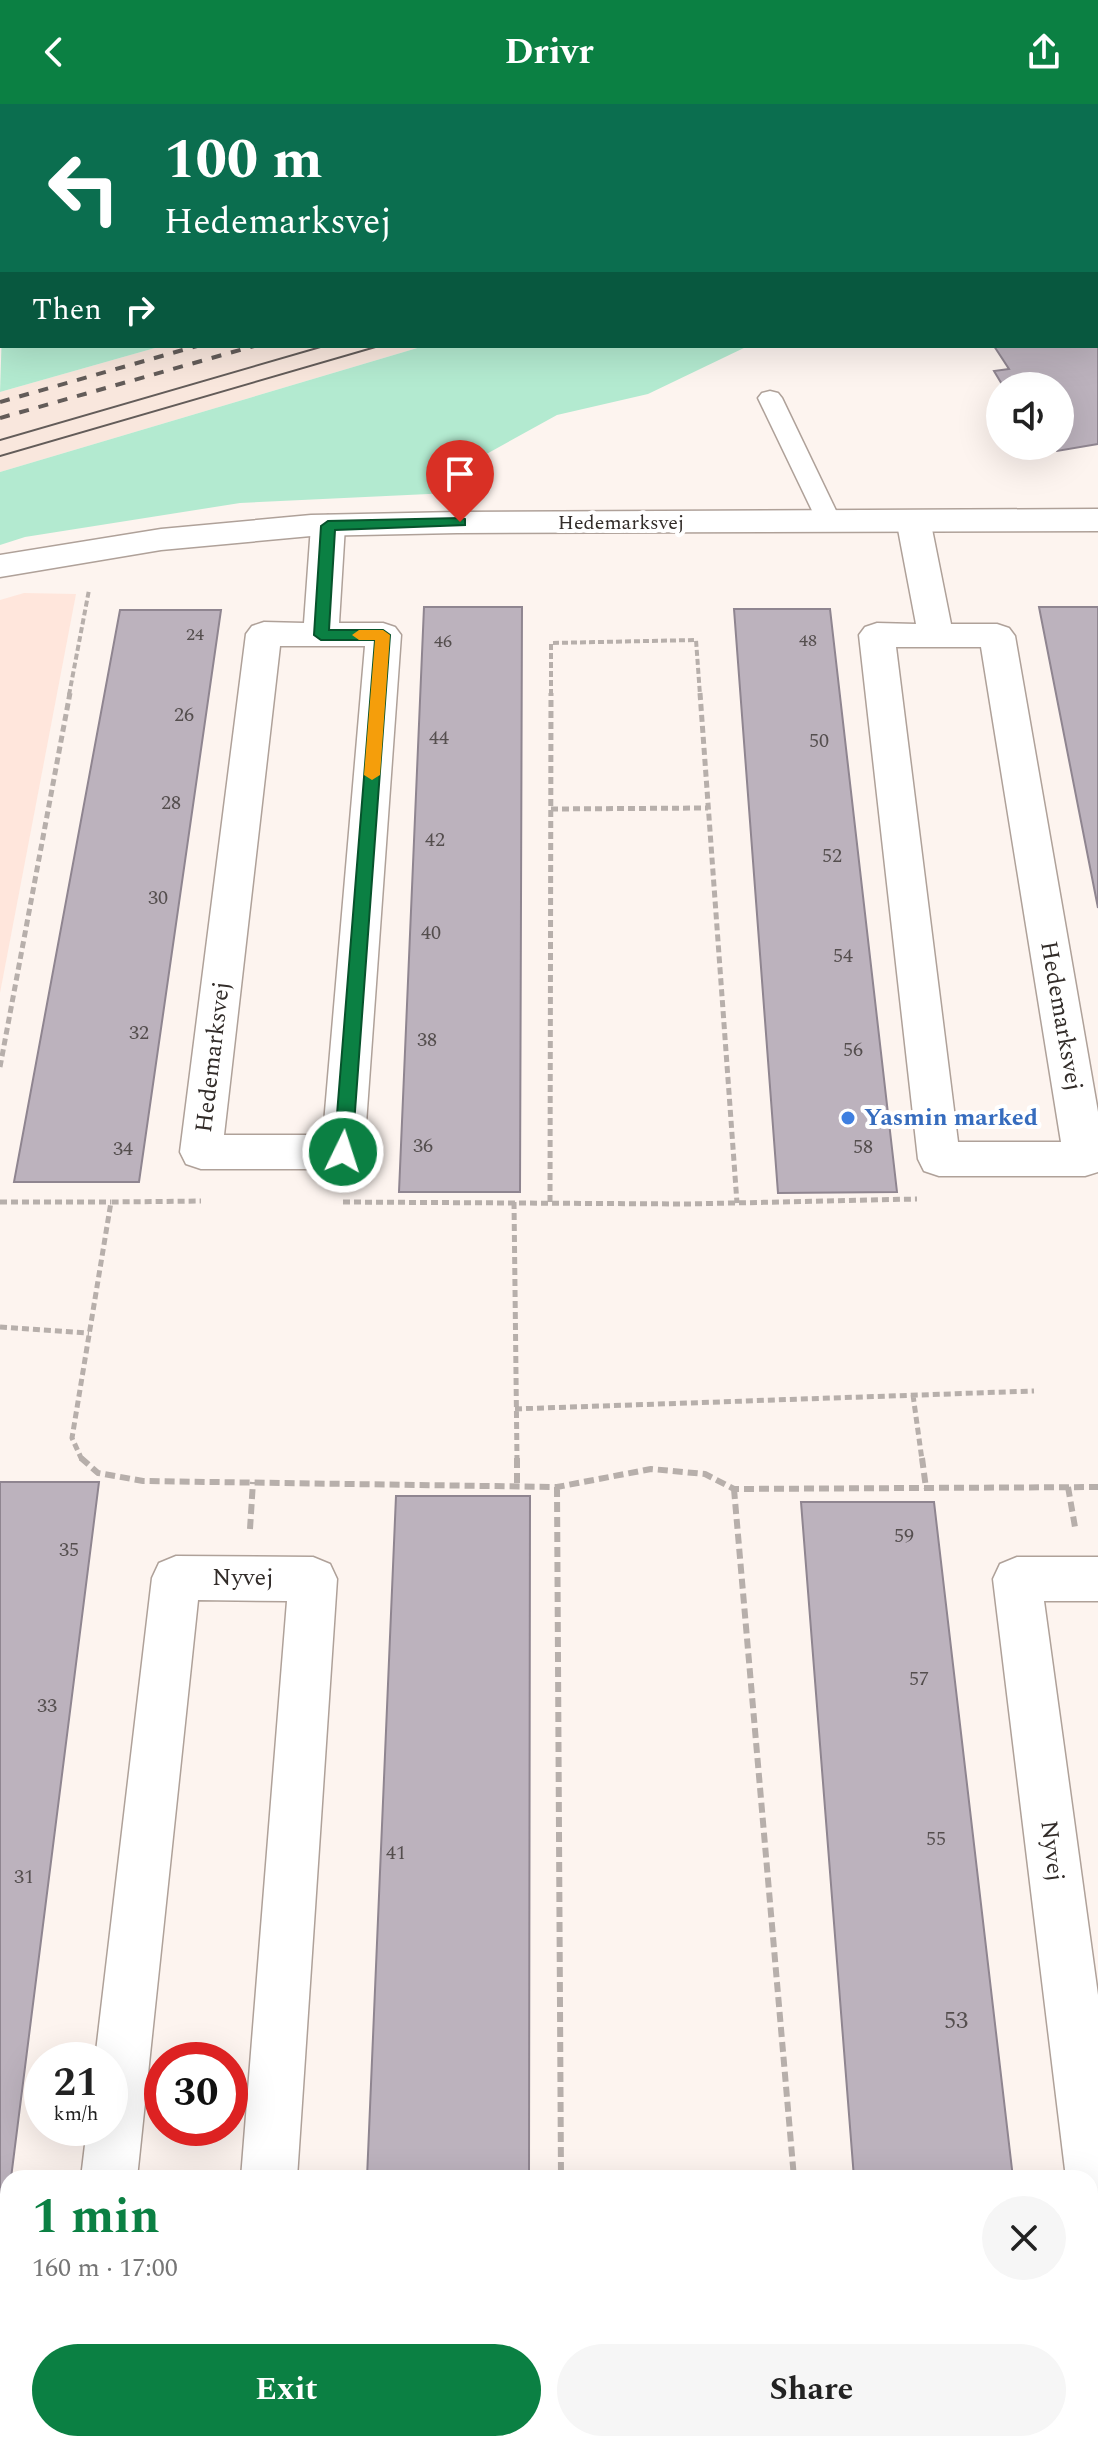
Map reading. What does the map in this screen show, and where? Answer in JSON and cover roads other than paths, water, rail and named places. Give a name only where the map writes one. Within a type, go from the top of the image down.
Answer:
[{"type":"street","name":"Hedemarksvej","points":[[0,566],[88,549],[216,533],[328,526],[460,522],[914,524],[1098,520]]},
{"type":"street","points":[[914,524],[936,636]]},
{"type":"street","points":[[321,635],[328,526]]},
{"type":"street","name":"Hedemarksvej","points":[[264,634],[321,635],[383,635],[343,1152],[201,1152],[264,634]]},
{"type":"street","name":"Hedemarksvej","points":[[877,635],[936,636],[997,636],[1085,1159],[939,1159],[877,635]]},
{"type":"street","name":"Nyvej","points":[[110,2170],[176,1578],[313,1579],[270,2170]]},
{"type":"street","name":"Nyvej","points":[[1094,2170],[1017,1579],[1098,1579]]},
{"type":"lane","points":[[770,398],[830,523]]},
{"type":"tram line","points":[[0,440],[317,348]]},
{"type":"tram line","points":[[0,456],[372,348]]},
{"type":"railway","points":[[0,402],[190,348]]},
{"type":"railway","points":[[0,418],[247,348]]},
{"type":"place","name":"Yasmin marked","points":[[848,1118]]}]
